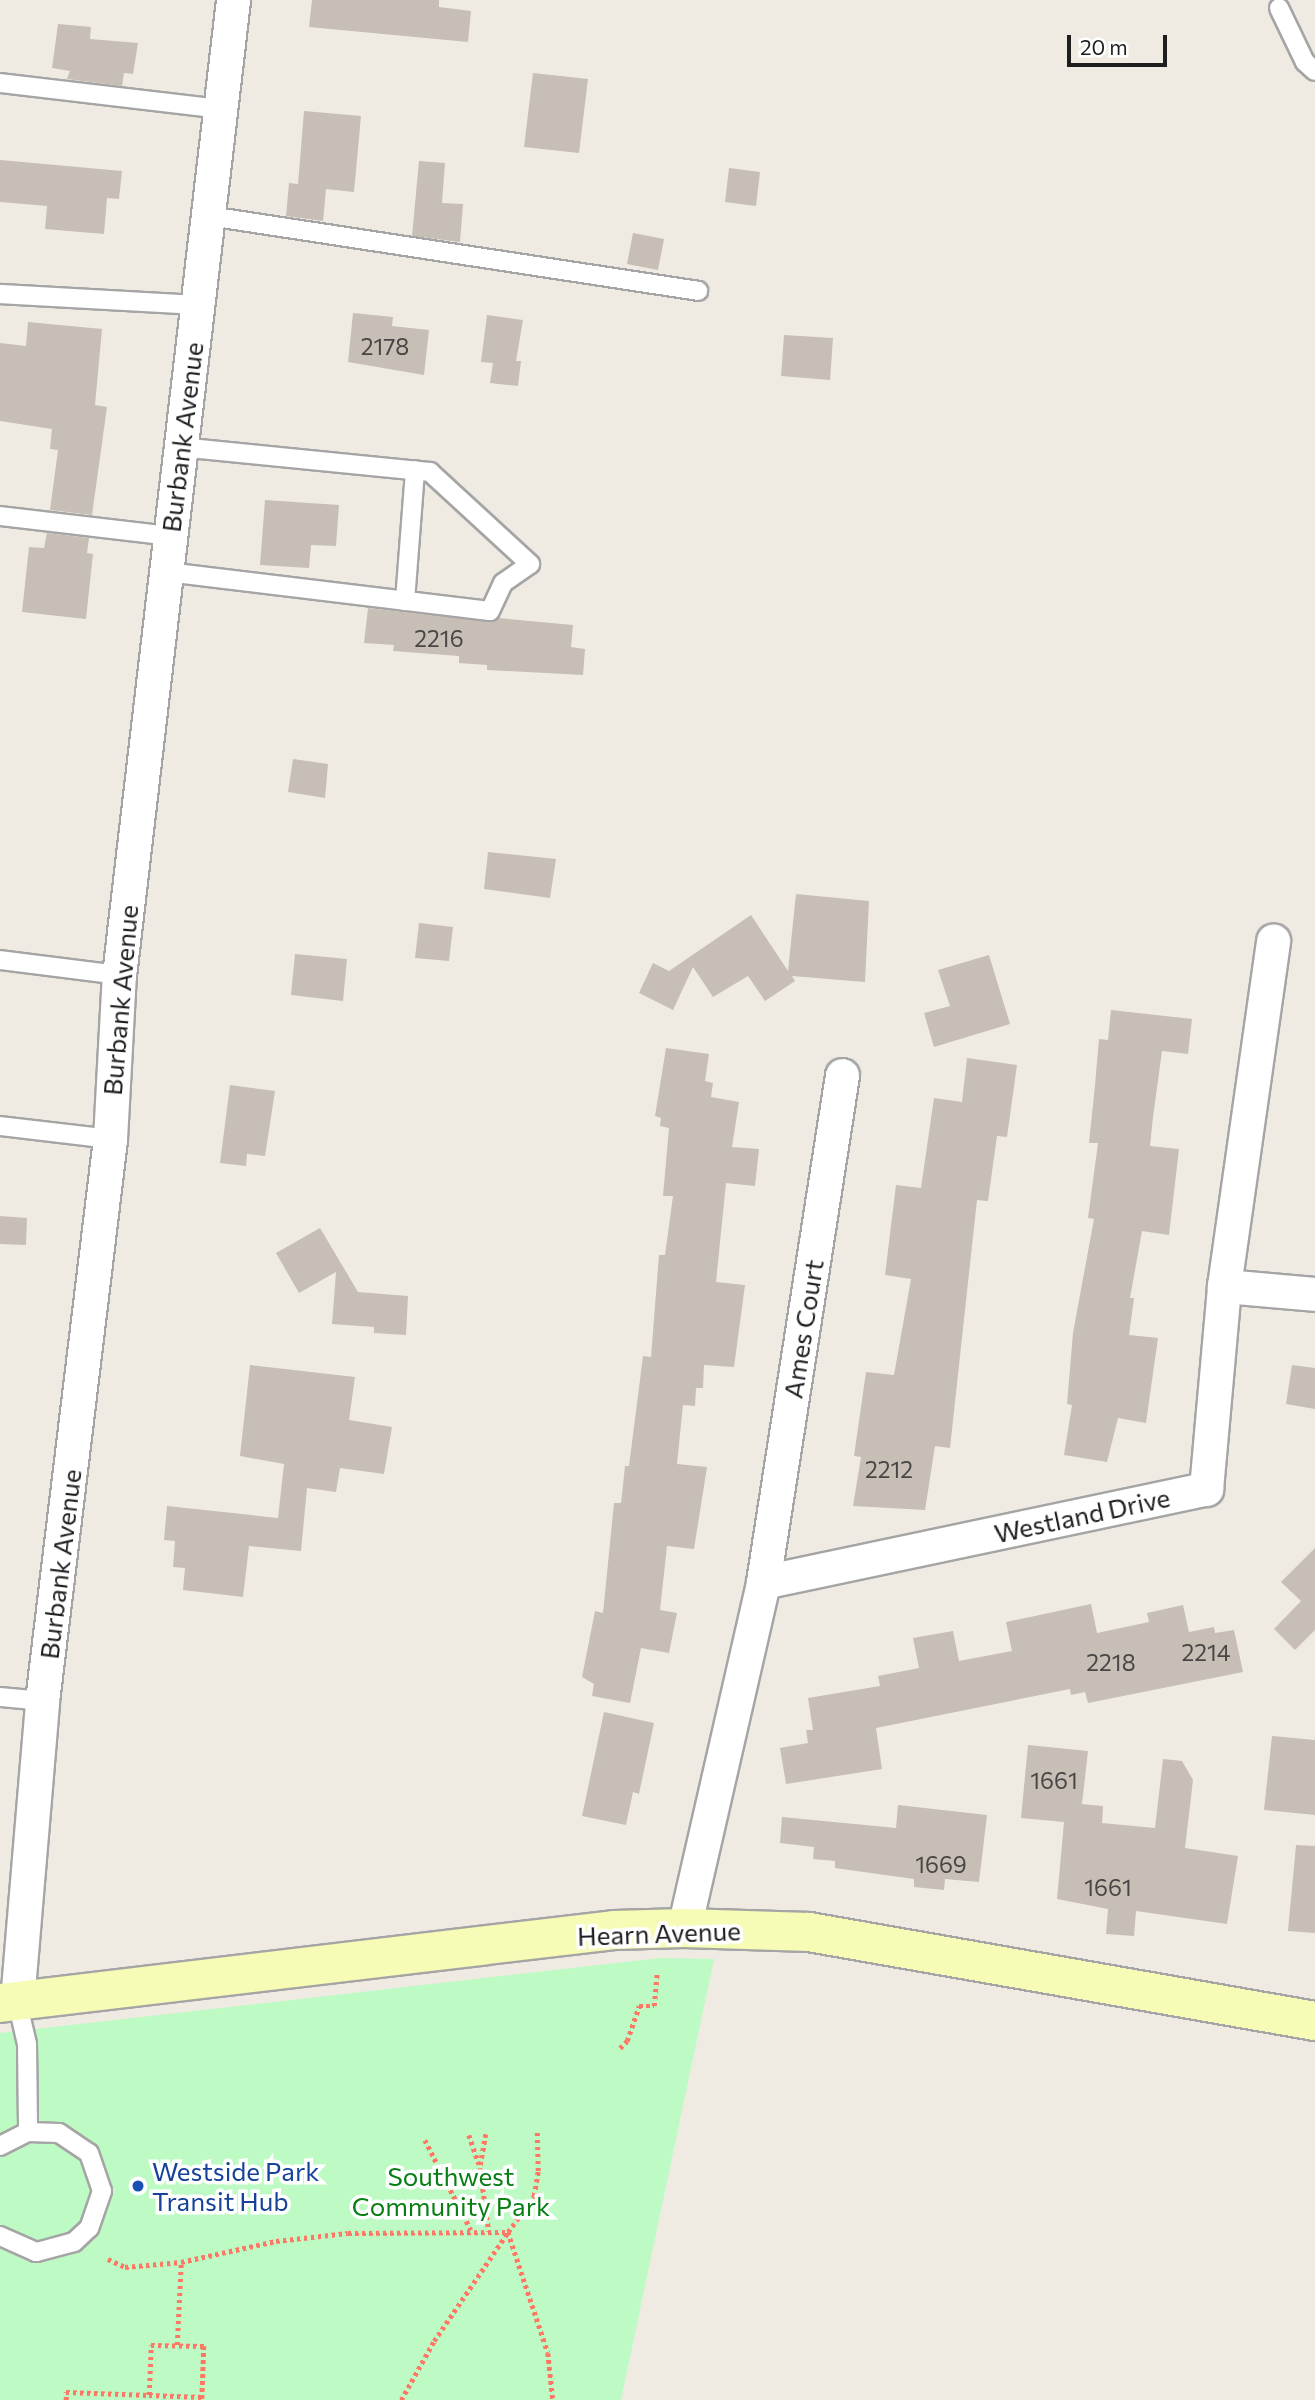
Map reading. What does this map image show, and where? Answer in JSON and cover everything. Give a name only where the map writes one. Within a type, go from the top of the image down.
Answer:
[{"type":"main road","name":"Hearn Avenue","points":[[9,2002],[614,1930],[684,1928],[809,1932],[1315,2021]]},
{"type":"street","name":"Burbank Avenue","points":[[9,2002],[110,1139],[119,975],[233,0]]},
{"type":"street","name":"Westland Drive","points":[[763,1582],[1206,1489],[1224,1286],[1273,940]]},
{"type":"street","name":"Ames Court","points":[[763,1582],[842,1075]]},
{"type":"street","points":[[1224,1286],[1315,1294]]},
{"type":"street","points":[[684,1928],[763,1582]]},
{"type":"lane","points":[[1279,8],[1305,62],[1315,71]]},
{"type":"lane","points":[[0,83],[221,110]]},
{"type":"lane","points":[[209,216],[698,291]]},
{"type":"lane","points":[[0,294],[198,305]]},
{"type":"lane","points":[[167,572],[490,611],[503,583],[530,564],[430,472],[181,447]]},
{"type":"lane","points":[[405,601],[415,470]]},
{"type":"lane","points":[[0,516],[171,536]]},
{"type":"lane","points":[[0,960],[119,975]]},
{"type":"lane","points":[[0,1126],[110,1139]]},
{"type":"lane","points":[[0,1697],[42,1702]]},
{"type":"lane","points":[[9,2002],[27,2044],[28,2132]]},
{"type":"lane","points":[[0,2145],[28,2132],[59,2133],[89,2152],[102,2191],[99,2211],[82,2235],[56,2250],[36,2252],[0,2236]]},
{"type":"path","points":[[620,2048],[628,2041],[639,2006],[654,2007],[657,1972]]},
{"type":"path","points":[[401,2400],[434,2341],[534,2196],[538,2171],[537,2129]]},
{"type":"path","points":[[480,2168],[486,2134]]},
{"type":"path","points":[[469,2135],[480,2168],[489,2231]]},
{"type":"path","points":[[425,2140],[471,2230]]},
{"type":"path","points":[[108,2259],[125,2267],[181,2262],[295,2238],[471,2230],[508,2232]]},
{"type":"path","points":[[508,2232],[548,2353],[553,2400]]},
{"type":"path","points":[[177,2345],[181,2262]]},
{"type":"path","points":[[66,2400],[66,2392],[202,2398],[204,2346],[151,2345],[149,2395]]},
{"type":"green space","name":"Southwest Community Park","points":[[660,1958],[714,1959],[621,2400],[0,2400],[0,2033]]},
{"type":"building","points":[[312,0],[439,0],[439,7],[471,11],[468,42],[309,27]]},
{"type":"building","points":[[58,24],[91,27],[90,39],[138,43],[133,74],[124,73],[122,86],[67,79],[70,71],[52,68]]},
{"type":"building","points":[[533,73],[588,79],[579,153],[524,147]]},
{"type":"building","points":[[304,111],[361,116],[354,192],[326,189],[323,221],[286,216],[289,183],[298,184]]},
{"type":"building","points":[[0,160],[122,171],[119,199],[107,198],[104,234],[45,229],[47,206],[0,202]]},
{"type":"building","points":[[419,161],[445,163],[442,203],[463,204],[460,242],[412,236]]},
{"type":"building","points":[[729,168],[760,172],[756,206],[725,202]]},
{"type":"building","points":[[633,233],[664,239],[658,270],[627,264]]},
{"type":"building","points":[[353,313],[393,317],[392,326],[429,330],[424,375],[348,362]]},
{"type":"building","points":[[487,315],[523,320],[516,361],[521,361],[518,386],[490,383],[493,363],[481,362]]},
{"type":"building","points":[[28,322],[102,329],[95,405],[107,407],[92,515],[50,510],[58,450],[50,449],[52,429],[0,421],[0,343],[26,346]]},
{"type":"building","points":[[784,335],[833,338],[830,380],[781,376]]},
{"type":"building","points":[[265,500],[339,505],[336,546],[311,545],[309,568],[260,565]]},
{"type":"building","points":[[47,533],[89,538],[87,553],[93,554],[86,619],[22,612],[29,547],[44,548]]},
{"type":"building","points":[[368,608],[489,622],[498,618],[573,625],[571,647],[585,649],[583,675],[487,670],[487,665],[459,663],[459,656],[393,651],[394,645],[364,643]]},
{"type":"building","points":[[293,759],[328,764],[325,798],[288,792]]},
{"type":"building","points":[[488,852],[556,859],[550,898],[484,889]]},
{"type":"building","points":[[796,894],[869,901],[865,982],[792,976],[795,981],[765,1001],[748,976],[713,997],[693,967],[673,1010],[639,993],[653,963],[669,971],[751,915],[788,971]]},
{"type":"building","points":[[419,923],[453,927],[449,961],[415,958]]},
{"type":"building","points":[[295,954],[347,959],[343,1001],[291,995]]},
{"type":"building","points":[[989,955],[1010,1024],[934,1047],[924,1013],[950,1006],[938,970]]},
{"type":"building","points":[[1111,1010],[1192,1019],[1188,1054],[1162,1051],[1153,1117],[1150,1146],[1179,1149],[1169,1235],[1142,1231],[1130,1298],[1134,1298],[1129,1335],[1158,1338],[1146,1423],[1118,1418],[1107,1462],[1064,1455],[1072,1405],[1067,1404],[1073,1333],[1094,1219],[1088,1218],[1098,1143],[1089,1143],[1099,1039],[1108,1040]]},
{"type":"building","points":[[666,1048],[709,1054],[705,1081],[713,1083],[711,1097],[739,1102],[732,1147],[759,1149],[755,1186],[726,1183],[716,1282],[745,1285],[734,1367],[704,1365],[703,1388],[696,1388],[695,1406],[683,1405],[677,1464],[707,1467],[694,1549],[667,1546],[660,1610],[677,1613],[669,1653],[641,1648],[630,1703],[592,1696],[594,1684],[582,1677],[595,1611],[603,1613],[614,1503],[621,1503],[625,1466],[629,1466],[643,1356],[651,1357],[659,1255],[665,1255],[673,1196],[663,1196],[669,1128],[660,1126],[661,1118],[655,1116]]},
{"type":"building","points":[[967,1058],[1017,1065],[1007,1137],[997,1136],[988,1201],[977,1200],[950,1448],[935,1446],[925,1510],[853,1506],[861,1457],[854,1456],[866,1372],[894,1375],[911,1279],[885,1275],[896,1185],[921,1188],[934,1098],[962,1102]]},
{"type":"building","points":[[230,1085],[275,1091],[265,1156],[247,1154],[246,1166],[220,1163]]},
{"type":"building","points":[[0,1216],[27,1218],[26,1245],[0,1244]]},
{"type":"building","points":[[320,1228],[358,1292],[408,1296],[406,1335],[374,1333],[374,1327],[332,1324],[336,1272],[299,1293],[276,1253]]},
{"type":"building","points":[[250,1365],[355,1377],[349,1420],[392,1427],[384,1474],[340,1468],[336,1492],[307,1488],[301,1551],[249,1546],[243,1597],[183,1590],[185,1568],[173,1567],[175,1541],[164,1540],[167,1506],[278,1518],[284,1464],[240,1456]]},
{"type":"building","points":[[1292,1365],[1315,1368],[1315,1409],[1286,1404]]},
{"type":"building","points":[[1315,1548],[1315,1630],[1295,1650],[1274,1629],[1301,1601],[1281,1582]]},
{"type":"building","points":[[1091,1604],[1097,1633],[1149,1622],[1147,1613],[1183,1605],[1189,1632],[1214,1627],[1215,1633],[1234,1630],[1243,1672],[1088,1703],[1085,1692],[1071,1695],[1070,1689],[876,1728],[882,1769],[786,1784],[780,1748],[808,1743],[806,1730],[813,1730],[808,1698],[880,1686],[878,1676],[919,1668],[913,1638],[953,1631],[959,1661],[1012,1651],[1006,1622]]},
{"type":"building","points":[[604,1712],[654,1723],[639,1794],[633,1792],[626,1825],[582,1816]]},
{"type":"building","points":[[1272,1736],[1315,1740],[1315,1815],[1264,1810]]},
{"type":"building","points":[[1028,1745],[1088,1751],[1082,1804],[1103,1806],[1102,1823],[1155,1828],[1163,1759],[1182,1761],[1193,1780],[1185,1848],[1238,1856],[1227,1924],[1136,1911],[1134,1936],[1106,1934],[1108,1909],[1057,1899],[1064,1822],[1021,1818]]},
{"type":"building","points":[[898,1805],[987,1815],[979,1882],[945,1879],[944,1890],[914,1887],[914,1879],[835,1868],[835,1861],[813,1859],[814,1847],[780,1843],[782,1817],[896,1828]]},
{"type":"building","points":[[1296,1845],[1315,1846],[1315,1933],[1288,1931]]},
{"type":"place","name":"Westside Park Transit Hub","points":[[138,2186]]}]
